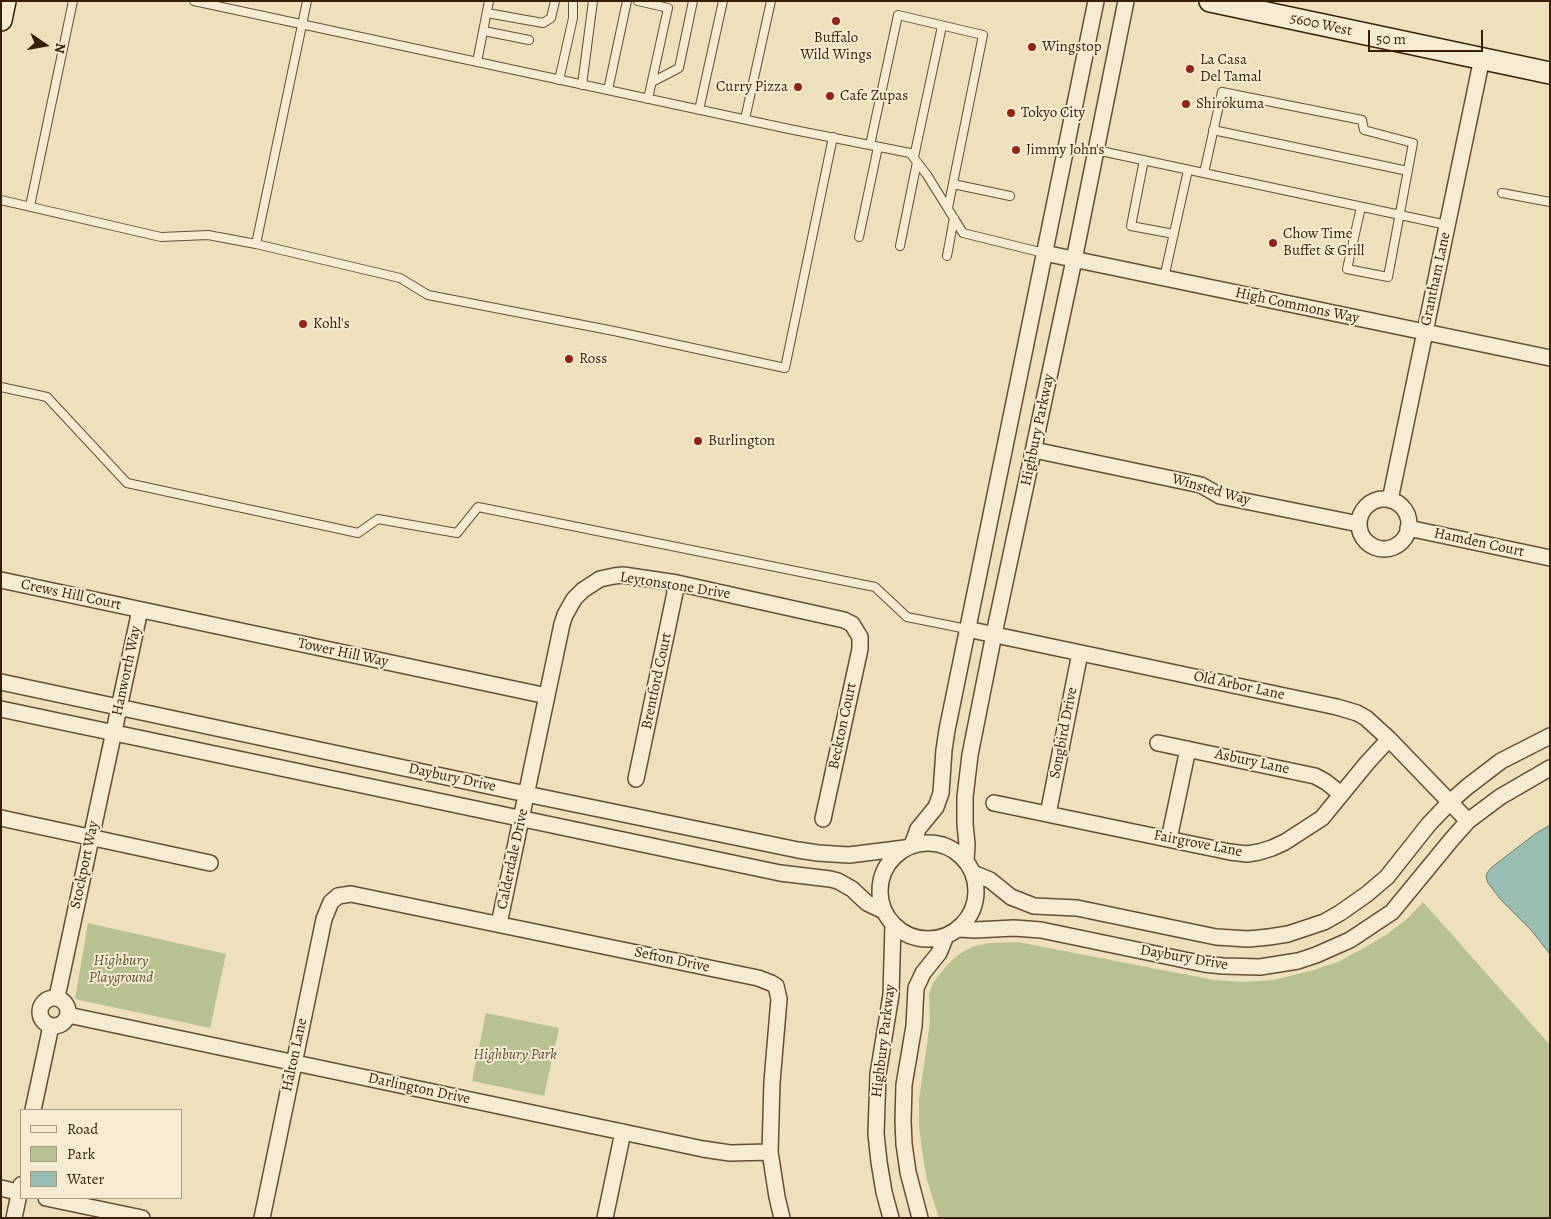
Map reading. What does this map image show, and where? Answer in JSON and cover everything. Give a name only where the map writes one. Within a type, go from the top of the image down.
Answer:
[{"type":"main road","points":[[1,20],[5,1]]},
{"type":"main road","name":"5600 West","points":[[1210,1],[1274,11],[1550,73]]},
{"type":"street","name":"Highbury Parkway","points":[[909,846],[918,829],[936,807],[941,793],[944,750],[967,629],[1096,1]]},
{"type":"street","name":"Highbury Parkway","points":[[970,867],[965,824],[967,770],[994,634],[1074,260],[1126,1]]},
{"type":"street","name":"Grantham Lane","points":[[1390,500],[1482,58]]},
{"type":"street","name":"High Commons Way","points":[[1044,254],[1550,358]]},
{"type":"street","name":"Winsted Way","points":[[1034,450],[1201,485],[1220,496],[1359,524]]},
{"type":"street","points":[[1390,500],[1402,508],[1408,521],[1408,528],[1406,536],[1394,547],[1378,549],[1364,540],[1360,532],[1360,515],[1372,502],[1390,500]]},
{"type":"street","name":"Hamden Court","points":[[1408,528],[1550,558]]},
{"type":"street","name":"Leytonstone Drive","points":[[526,794],[565,615],[574,599],[583,590],[600,579],[614,576],[633,576],[677,583],[844,620],[852,624],[858,632]]},
{"type":"street","name":"Crews Hill Court","points":[[1,580],[140,610]]},
{"type":"street","name":"Brentford Court","points":[[636,779],[677,583]]},
{"type":"street","name":"Tower Hill Way","points":[[140,610],[546,696]]},
{"type":"street","name":"Hanworth Way","points":[[113,733],[140,610]]},
{"type":"street","name":"Old Arbor Lane","points":[[967,629],[1357,713],[1366,718],[1389,739],[1468,821]]},
{"type":"street","name":"Beckton Court","points":[[823,820],[860,649],[858,632]]},
{"type":"street","name":"Songbird Drive","points":[[1048,814],[1080,653]]},
{"type":"street","name":"Daybury Drive","points":[[1,682],[818,854],[849,855],[909,846]]},
{"type":"street","name":"Daybury Drive","points":[[1,709],[780,874],[830,879],[852,889],[867,903],[884,910]]},
{"type":"street","name":"Stockport Way","points":[[57,998],[113,733]]},
{"type":"street","name":"Daybury Drive","points":[[970,867],[1011,897],[1034,906],[1077,908],[1216,937],[1248,939],[1288,934],[1324,922],[1367,894],[1387,876],[1416,839],[1450,802],[1501,761],[1550,736]]},
{"type":"street","name":"Fairgrove Lane","points":[[994,803],[1240,853],[1254,853],[1285,842],[1322,818],[1340,794],[1389,739]]},
{"type":"street","name":"Asbury Lane","points":[[1158,743],[1315,776],[1326,782],[1340,794]]},
{"type":"street","points":[[1169,839],[1188,749]]},
{"type":"street","name":"Daybury Drive","points":[[952,932],[1014,928],[1041,930],[1204,964],[1224,966],[1251,967],[1280,965],[1298,961],[1331,949],[1366,931],[1392,912],[1468,821],[1500,798],[1550,768]]},
{"type":"street","name":"Calderdale Drive","points":[[499,924],[526,794]]},
{"type":"street","points":[[1,818],[210,862]]},
{"type":"street","points":[[924,842],[948,846],[958,852],[970,867],[977,888],[975,903],[969,917],[952,932],[935,939],[923,939],[912,936],[893,924],[884,910],[880,897],[881,882],[885,869],[894,857],[909,846],[924,842]]},
{"type":"street","name":"Sefton Drive","points":[[338,896],[359,894],[758,978],[776,986],[779,1006],[772,1082],[770,1152],[782,1218]]},
{"type":"street","name":"Halton Lane","points":[[262,1218],[324,919],[331,902],[338,896]]},
{"type":"street","name":"Highbury Parkway","points":[[891,1218],[879,1162],[876,1134],[876,1097],[891,995],[893,924]]},
{"type":"street","name":"Highbury Parkway","points":[[920,1218],[908,1172],[904,1144],[904,1085],[914,1026],[916,988],[922,973],[939,953],[952,932]]},
{"type":"street","points":[[57,998],[65,1002],[68,1015],[64,1023],[51,1026],[45,1024],[41,1018],[40,1006],[44,1000],[57,998]]},
{"type":"street","name":"Darlington Drive","points":[[68,1015],[716,1152],[770,1152]]},
{"type":"street","points":[[33,1109],[51,1026]]},
{"type":"street","points":[[605,1218],[622,1132]]},
{"type":"street","points":[[1,1188],[20,1190]]},
{"type":"street","points":[[14,1218],[20,1194]]},
{"type":"street","points":[[51,1199],[142,1218]]},
{"type":"lane","points":[[30,206],[73,1]]},
{"type":"lane","points":[[194,1],[699,110],[910,153],[963,233],[1044,254]]},
{"type":"lane","points":[[256,244],[308,1]]},
{"type":"lane","points":[[478,62],[489,1]]},
{"type":"lane","points":[[487,12],[543,23],[552,18],[555,1]]},
{"type":"lane","points":[[559,80],[573,18],[573,1]]},
{"type":"lane","points":[[582,85],[593,1]]},
{"type":"lane","points":[[608,90],[627,1]]},
{"type":"lane","points":[[638,1],[668,8],[648,99]]},
{"type":"lane","points":[[652,82],[679,68],[693,1]]},
{"type":"lane","points":[[699,110],[723,1]]},
{"type":"lane","points":[[745,119],[771,1]]},
{"type":"lane","points":[[859,237],[898,15],[983,35],[948,208]]},
{"type":"lane","points":[[900,246],[942,26]]},
{"type":"lane","points":[[484,31],[529,40]]},
{"type":"lane","points":[[1204,173],[1222,92],[1362,120],[1364,130],[1413,143],[1388,277],[1347,269],[1361,207]]},
{"type":"lane","points":[[1213,130],[1408,171]]},
{"type":"lane","points":[[1,200],[161,237],[208,235],[256,244],[400,278],[428,295],[614,331],[785,368],[833,137]]},
{"type":"lane","points":[[1096,150],[1447,225]]},
{"type":"lane","points":[[1144,160],[1130,226],[1174,234]]},
{"type":"lane","points":[[1164,278],[1188,170]]},
{"type":"lane","points":[[953,184],[1010,196]]},
{"type":"lane","points":[[1502,193],[1550,202]]},
{"type":"lane","points":[[947,256],[954,218]]},
{"type":"lane","points":[[1,387],[47,396],[128,483],[358,533],[378,519],[457,532],[478,507],[876,587],[907,617],[967,629]]},
{"type":"green space","points":[[1423,902],[1550,1045],[1550,1218],[939,1218],[927,1180],[922,1151],[919,1100],[930,1022],[929,994],[933,983],[952,960],[961,953],[974,946],[990,943],[1018,942],[1214,980],[1243,982],[1273,980],[1314,970],[1340,961],[1387,934],[1408,918]]},
{"type":"green space","name":"Highbury Playground","points":[[88,923],[226,954],[210,1028],[75,999]]},
{"type":"green space","name":"Highbury Park","points":[[486,1013],[559,1028],[544,1096],[472,1081]]},
{"type":"water","points":[[1550,825],[1550,954],[1531,930],[1501,900],[1488,883],[1486,877],[1492,867],[1535,834]]},
{"type":"place","name":"Buffalo Wild Wings","points":[[836,21]]},
{"type":"place","name":"Wingstop","points":[[1032,47]]},
{"type":"place","name":"La Casa Del Tamal","points":[[1190,69]]},
{"type":"place","name":"Curry Pizza","points":[[798,87]]},
{"type":"place","name":"Cafe Zupas","points":[[830,96]]},
{"type":"place","name":"Shirokuma","points":[[1186,104]]},
{"type":"place","name":"Tokyo City","points":[[1011,113]]},
{"type":"place","name":"Jimmy John's","points":[[1016,150]]},
{"type":"place","name":"Chow Time Buffet & Grill","points":[[1273,243]]},
{"type":"place","name":"Kohl's","points":[[303,324]]},
{"type":"place","name":"Ross","points":[[569,359]]},
{"type":"place","name":"Burlington","points":[[698,441]]}]
